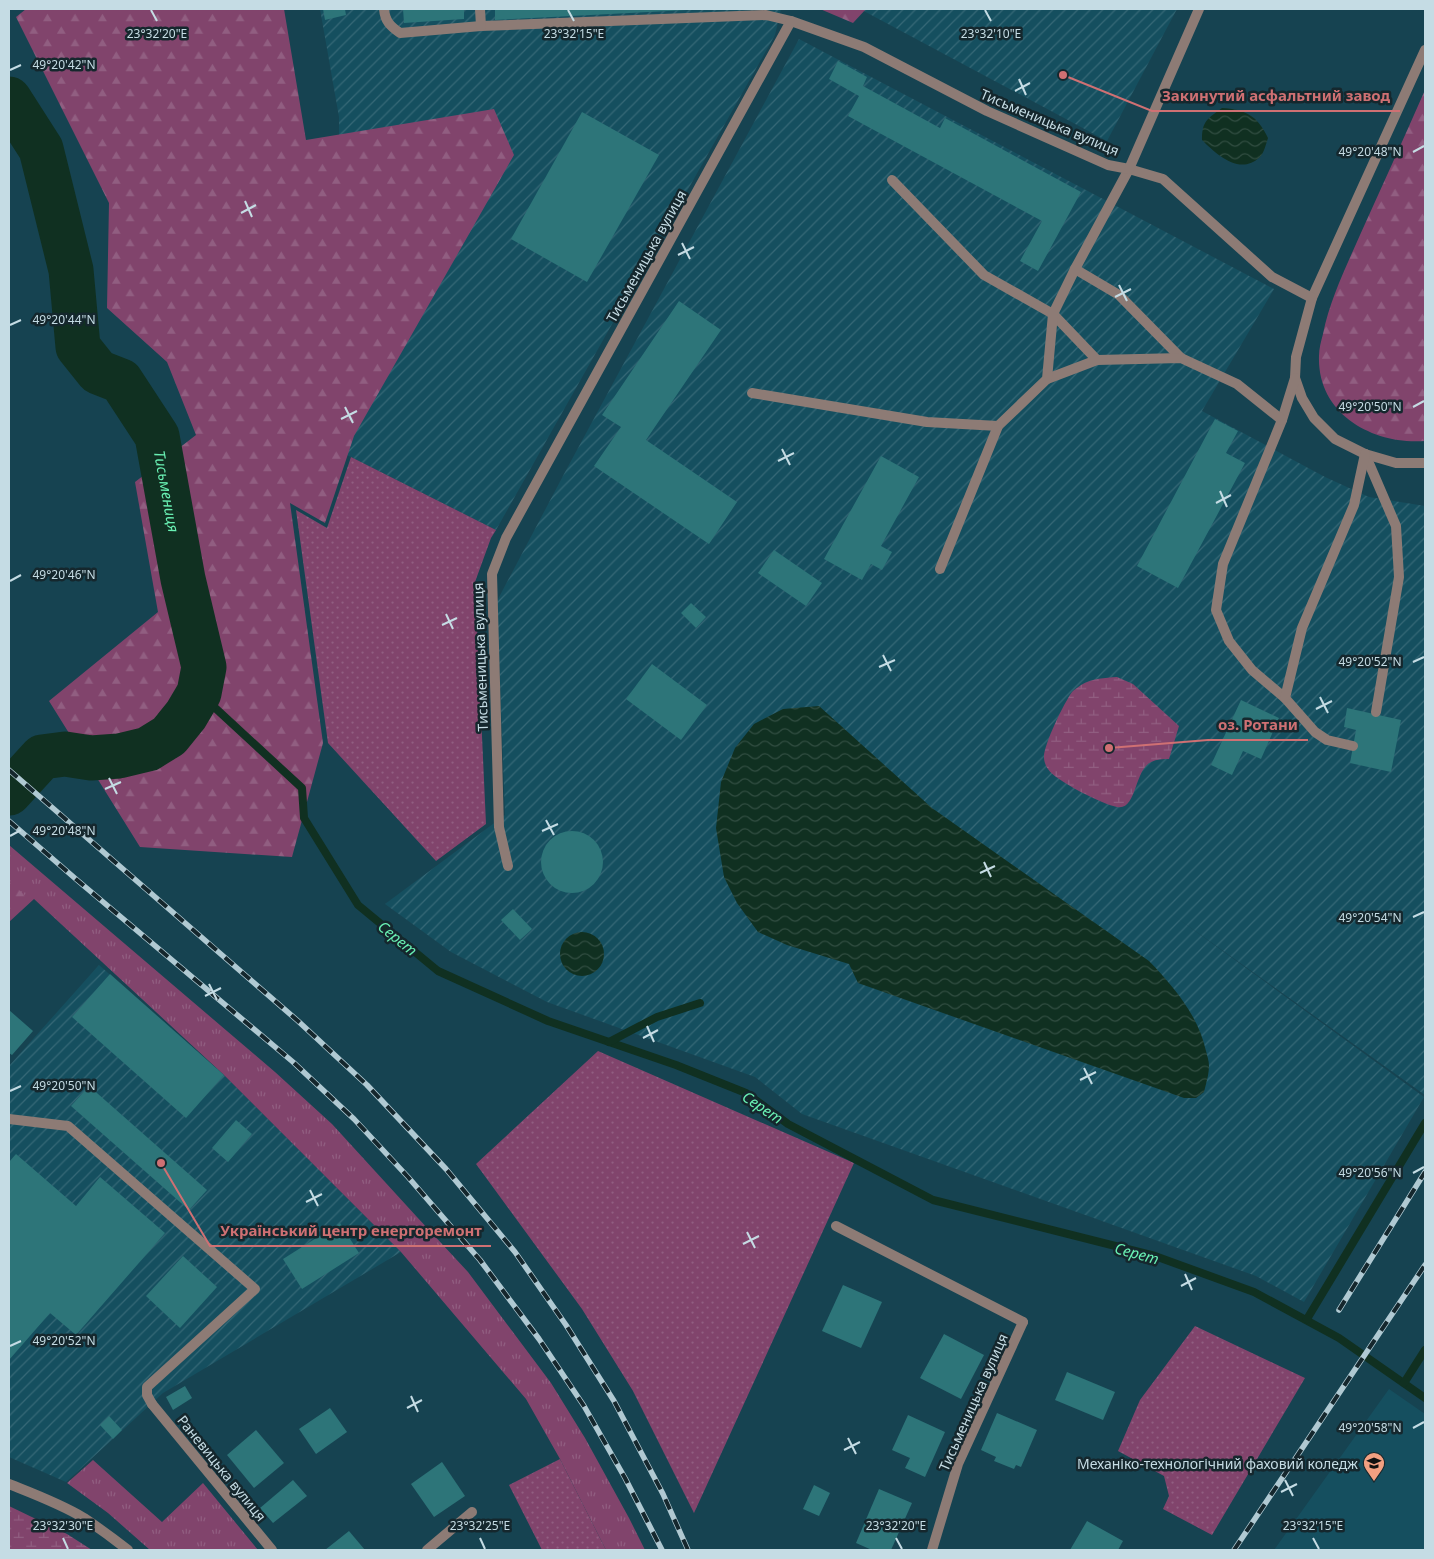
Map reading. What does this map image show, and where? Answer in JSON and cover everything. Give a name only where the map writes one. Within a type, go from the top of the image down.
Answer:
[{"type":"street","points":[[384,9],[385,16],[391,27],[400,33],[481,26],[766,15],[791,21]]},
{"type":"street","points":[[480,9],[481,26]]},
{"type":"street","points":[[1047,379],[1053,314],[1129,170],[1199,9]]},
{"type":"street","name":"Тисьменицька вулиця","points":[[508,866],[499,827],[492,574],[506,538],[791,21],[864,47],[987,111],[1108,165],[1163,179],[1272,277],[1312,298]]},
{"type":"street","points":[[1353,746],[1328,740],[1315,732],[1285,698],[1252,670],[1229,641],[1216,610],[1223,564],[1282,420],[1295,378],[1296,356],[1312,298],[1425,50]]},
{"type":"street","points":[[892,180],[984,275],[1053,314],[1098,360]]},
{"type":"street","points":[[1075,270],[1119,295],[1182,358],[1237,384],[1282,420]]},
{"type":"street","points":[[940,569],[998,426],[1047,379],[1098,360],[1182,358]]},
{"type":"street","points":[[1295,378],[1302,398],[1314,418],[1335,439],[1365,454],[1396,463],[1425,463]]},
{"type":"street","points":[[752,393],[927,422],[998,426]]},
{"type":"street","points":[[1285,698],[1302,628],[1354,504],[1365,454]]},
{"type":"street","points":[[1365,454],[1396,526],[1399,577],[1376,712]]},
{"type":"street","name":"Раневицька вулиця","points":[[9,1119],[68,1126],[255,1289],[147,1387],[147,1394],[152,1404],[272,1550]]},
{"type":"street","name":"Тисьменицька вулиця","points":[[836,1226],[1023,1322],[958,1464],[932,1550]]},
{"type":"street","points":[[9,1484],[51,1501],[82,1517],[128,1550]]},
{"type":"street","points":[[426,1550],[472,1512]]},
{"type":"shaded area","points":[[320,9],[781,9],[775,35],[496,530],[339,451],[339,117]]},
{"type":"shaded area","points":[[860,9],[1177,9],[1107,141]]},
{"type":"shaded area","points":[[799,39],[1274,289],[1202,411],[1325,477],[1369,497],[1425,506],[1425,1095],[1166,910],[1424,1097],[1304,1302],[1256,1276],[802,1114],[755,1077],[547,1002],[451,952],[385,904],[505,815],[497,601]]},
{"type":"shaded area","points":[[99,965],[224,1075],[401,1252],[163,1393],[66,1482],[9,1457],[9,1066]]},
{"type":"shaded area","name":"Механіко-технологічний фаховий коледж","points":[[1389,1389],[1425,1414],[1425,1550],[1274,1550]]},
{"type":"green space","points":[[26,9],[284,9],[306,140],[494,109],[514,155],[354,436],[325,523],[290,503],[323,743],[292,857],[140,847],[49,701],[158,612],[135,482],[196,435],[167,362],[107,308],[109,203],[16,17]]},
{"type":"green space","points":[[820,9],[866,9],[853,23]]},
{"type":"green space","points":[[1425,90],[1425,441],[1405,441],[1386,438],[1368,431],[1352,422],[1338,409],[1327,394],[1321,376],[1319,353],[1326,321],[1339,283]]},
{"type":"green space","points":[[351,457],[496,530],[491,538],[475,582],[486,824],[436,861],[328,743],[296,510],[327,528]]},
{"type":"green space","points":[[1117,677],[1133,684],[1179,726],[1169,759],[1156,760],[1145,766],[1132,797],[1124,807],[1117,807],[1091,797],[1059,779],[1047,768],[1044,758],[1050,735],[1072,692],[1090,681]]},
{"type":"green space","points":[[9,845],[275,1072],[332,1124],[468,1272],[551,1383],[585,1438],[645,1550],[606,1550],[560,1459],[526,1399],[401,1252],[224,1075],[34,899],[9,922]]},
{"type":"green space","points":[[9,881],[28,898],[9,917]]},
{"type":"green space","points":[[598,1051],[854,1163],[694,1513],[633,1391],[582,1309],[476,1164]]},
{"type":"green space","points":[[1195,1326],[1305,1378],[1212,1535],[1163,1509],[1169,1496],[1164,1476],[1118,1451],[1140,1400]]},
{"type":"green space","points":[[560,1459],[606,1550],[542,1550],[509,1485]]},
{"type":"green space","points":[[93,1460],[162,1522],[203,1483],[258,1550],[150,1550],[108,1513],[67,1483]]},
{"type":"green space","points":[[9,1506],[67,1534],[92,1550],[9,1550]]},
{"type":"water","points":[[1222,108],[1244,112],[1260,124],[1268,138],[1260,157],[1252,162],[1237,164],[1222,157],[1202,140],[1204,124]]},
{"type":"water","points":[[819,706],[932,808],[1149,961],[1176,991],[1197,1025],[1209,1064],[1204,1092],[1196,1098],[1184,1098],[858,983],[849,964],[787,945],[758,932],[737,903],[724,877],[716,828],[721,782],[735,748],[754,724],[783,709]]},
{"type":"water","points":[[582,932],[594,936],[600,942],[604,954],[600,966],[594,972],[582,976],[570,972],[564,966],[560,954],[564,942],[570,936]]},
{"type":"building","points":[[323,9],[345,9],[346,15],[325,20]]},
{"type":"building","points":[[403,9],[464,9],[464,19],[404,23]]},
{"type":"building","points":[[495,9],[688,9],[688,10],[495,20]]},
{"type":"building","points":[[838,61],[867,77],[863,86],[940,128],[945,118],[1081,192],[1038,271],[1020,261],[1042,221],[848,116],[859,96],[829,79]]},
{"type":"building","points":[[582,112],[659,155],[587,282],[511,239]]},
{"type":"building","points":[[679,301],[721,330],[646,440],[737,502],[709,544],[594,466],[621,427],[602,415]]},
{"type":"building","points":[[1215,419],[1238,431],[1226,453],[1245,463],[1178,588],[1137,566]]},
{"type":"building","points":[[881,456],[919,477],[881,546],[892,552],[882,570],[871,564],[862,580],[824,559]]},
{"type":"building","points":[[774,550],[822,583],[806,606],[758,573]]},
{"type":"building","points":[[691,603],[706,617],[696,628],[681,613]]},
{"type":"building","points":[[652,664],[707,705],[681,740],[626,699]]},
{"type":"building","points":[[1241,700],[1279,718],[1261,759],[1243,751],[1232,775],[1211,765]]},
{"type":"building","points":[[1347,708],[1401,720],[1391,772],[1350,763],[1356,730],[1344,727]]},
{"type":"building","points":[[566,831],[578,831],[594,840],[601,850],[603,862],[601,874],[594,884],[578,893],[566,893],[555,888],[546,879],[541,868],[541,856],[546,845],[555,836]]},
{"type":"building","points":[[513,909],[532,929],[520,940],[501,920]]},
{"type":"building","points":[[110,974],[224,1075],[186,1118],[72,1017]]},
{"type":"building","points":[[9,1010],[33,1031],[12,1055],[9,1053]]},
{"type":"building","points":[[89,1086],[207,1190],[189,1210],[71,1106]]},
{"type":"building","points":[[236,1120],[252,1134],[228,1162],[212,1148]]},
{"type":"building","points":[[16,1154],[76,1206],[100,1177],[165,1233],[76,1335],[50,1313],[9,1360],[9,1162]]},
{"type":"building","points":[[340,1223],[359,1253],[302,1289],[283,1259]]},
{"type":"building","points":[[183,1256],[217,1287],[180,1328],[146,1296]]},
{"type":"building","points":[[843,1285],[882,1302],[861,1348],[822,1331]]},
{"type":"building","points":[[944,1334],[984,1355],[961,1399],[920,1378]]},
{"type":"building","points":[[1067,1372],[1115,1392],[1103,1420],[1055,1400]]},
{"type":"building","points":[[185,1386],[192,1398],[173,1410],[166,1397]]},
{"type":"building","points":[[330,1408],[347,1432],[316,1454],[299,1429]]},
{"type":"building","points":[[997,1413],[1037,1430],[1021,1467],[1016,1465],[1014,1469],[994,1461],[996,1457],[981,1450]]},
{"type":"building","points":[[908,1415],[945,1432],[925,1477],[905,1468],[910,1458],[892,1450]]},
{"type":"building","points":[[109,1416],[122,1430],[113,1439],[100,1425]]},
{"type":"building","points":[[256,1430],[284,1463],[254,1488],[227,1455]]},
{"type":"building","points":[[442,1462],[465,1496],[434,1517],[411,1484]]},
{"type":"building","points":[[293,1480],[307,1496],[273,1523],[260,1508]]},
{"type":"building","points":[[814,1485],[830,1493],[819,1516],[803,1509]]},
{"type":"building","points":[[879,1489],[912,1503],[891,1550],[872,1550],[856,1543]]},
{"type":"building","points":[[1087,1521],[1123,1541],[1118,1550],[1070,1550]]},
{"type":"building","points":[[349,1531],[365,1550],[325,1550]]},
{"type":"waterway","name":"Тисьмениця","points":[[9,99],[41,149],[71,270],[78,347],[98,372],[121,381],[157,436],[183,579],[204,667],[199,693],[186,715],[169,736],[148,749],[119,756],[91,758],[65,754],[42,757],[9,793]]},
{"type":"waterway","name":"Серет","points":[[199,693],[302,788],[304,818],[358,905],[438,971],[548,1021],[676,1065],[746,1093],[788,1124],[933,1200],[1155,1256],[1254,1292],[1339,1338],[1425,1398]]},
{"type":"waterway","points":[[609,1042],[657,1017],[700,1003]]},
{"type":"waterway","points":[[1307,1319],[1425,1123]]},
{"type":"waterway","points":[[1404,1383],[1425,1350]]},
{"type":"railway","points":[[9,770],[298,1021],[367,1085],[446,1169],[515,1252],[566,1325],[614,1401],[663,1494],[688,1550]]},
{"type":"railway","points":[[9,821],[293,1062],[354,1119],[408,1177],[480,1260],[539,1339],[584,1406],[625,1478],[662,1550]]},
{"type":"railway","points":[[1339,1310],[1425,1172]]},
{"type":"railway","points":[[1234,1550],[1425,1265]]},
{"type":"place","name":"Закинутий асфальтний завод","points":[[1063,75]]},
{"type":"place","name":"оз. Ротани","points":[[1109,748]]},
{"type":"place","name":"Український центр енергоремонт","points":[[161,1163]]},
{"type":"place","name":"Механіко-технологічний фаховий коледж","points":[[1374,1482]]}]
